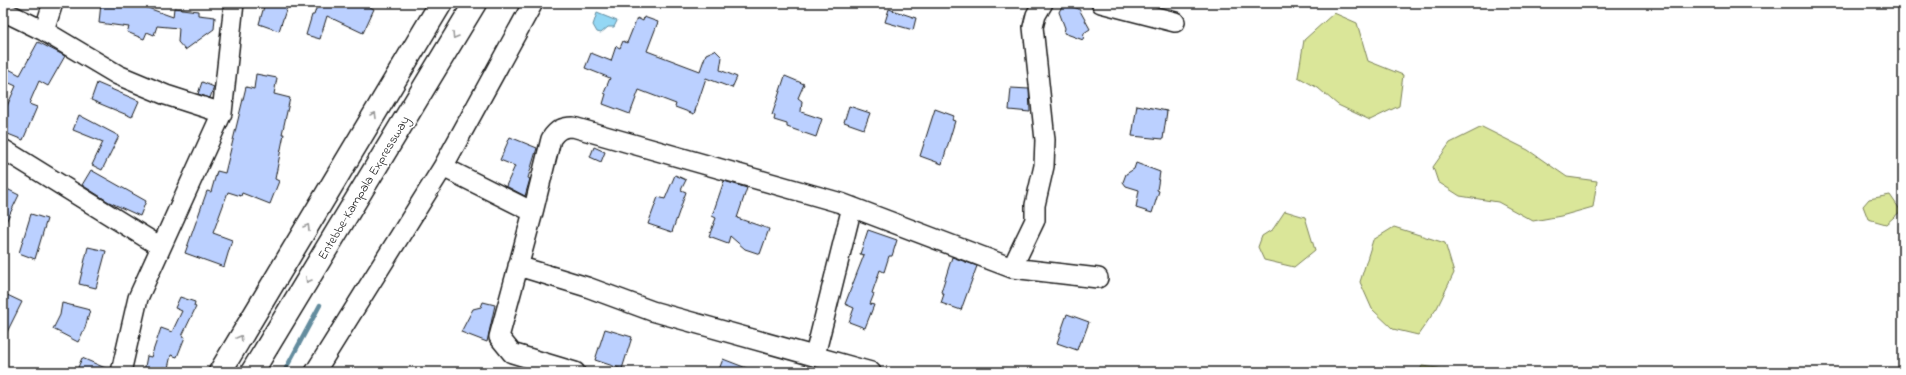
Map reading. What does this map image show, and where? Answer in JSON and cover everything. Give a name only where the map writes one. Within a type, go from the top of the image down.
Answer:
[{"type":"highway","points":[[220,372],[442,3]]},
{"type":"highway","name":"Entebbe-Kampala Expressway","points":[[252,372],[475,3]]},
{"type":"street","points":[[44,31],[53,3]]},
{"type":"street","points":[[121,372],[134,310],[222,113],[234,3]]},
{"type":"street","points":[[315,372],[443,167],[533,3]]},
{"type":"street","points":[[1012,268],[1035,220],[1035,205],[1044,166],[1045,140],[1033,27],[1036,15],[1043,3]]},
{"type":"street","points":[[1101,3],[1175,22]]},
{"type":"street","points":[[3,11],[44,31],[118,74],[166,95],[222,113]]},
{"type":"street","points":[[575,372],[512,353],[499,337],[534,212],[551,139],[555,132],[565,127],[573,127],[852,207],[1012,268],[1098,278]]},
{"type":"street","points":[[3,149],[161,247]]},
{"type":"street","points":[[443,167],[534,212]]},
{"type":"street","points":[[816,355],[852,207]]},
{"type":"street","points":[[518,266],[587,287],[660,313],[731,334],[816,355],[871,372]]},
{"type":"green space","points":[[1334,13],[1357,23],[1368,61],[1403,75],[1399,106],[1370,120],[1338,105],[1318,88],[1298,77],[1304,40]]},
{"type":"green space","points":[[1482,127],[1528,150],[1567,177],[1597,181],[1593,207],[1561,216],[1533,221],[1498,202],[1460,196],[1438,182],[1433,167],[1450,143]]},
{"type":"green space","points":[[1890,195],[1901,211],[1886,224],[1868,219],[1863,206],[1869,199]]},
{"type":"green space","points":[[1285,211],[1305,217],[1315,250],[1294,267],[1264,260],[1258,247],[1262,236],[1273,229]]},
{"type":"green space","points":[[1394,227],[1445,243],[1454,273],[1437,308],[1418,335],[1393,329],[1372,309],[1360,282],[1373,240]]},
{"type":"green space","points":[[1422,366],[1445,369],[1446,372],[1419,372]]},
{"type":"water","points":[[597,13],[617,21],[614,27],[608,27],[601,33],[597,32],[593,25]]},
{"type":"building","points":[[101,3],[134,3],[173,17],[174,8],[198,11],[198,15],[215,17],[214,29],[185,50],[178,42],[179,28],[157,26],[154,35],[147,32],[144,39],[127,32],[129,27],[99,23]]},
{"type":"building","points":[[265,3],[275,3],[287,7],[279,31],[259,24]]},
{"type":"building","points":[[318,3],[362,3],[374,9],[363,33],[327,16],[320,39],[306,35],[312,15],[314,15]]},
{"type":"building","points":[[1063,4],[1079,9],[1090,29],[1084,33],[1083,40],[1064,33],[1065,28],[1059,12]]},
{"type":"building","points":[[889,9],[916,18],[913,30],[885,22]]},
{"type":"building","points":[[644,17],[658,22],[647,51],[700,71],[706,54],[715,50],[722,57],[720,70],[737,77],[732,88],[706,78],[694,114],[675,107],[676,104],[639,90],[630,114],[603,104],[606,94],[604,93],[610,78],[585,68],[591,53],[611,61],[616,46],[620,48],[623,41],[627,43],[637,18],[643,21]]},
{"type":"building","points":[[38,42],[65,56],[48,86],[39,81],[29,104],[37,107],[23,140],[3,132],[3,115],[16,86],[3,80],[3,66],[20,75]]},
{"type":"building","points":[[256,74],[277,78],[274,94],[290,98],[282,134],[284,134],[275,179],[279,181],[270,204],[242,193],[241,196],[228,192],[213,233],[232,240],[224,267],[185,253],[207,191],[211,192],[217,171],[225,173],[246,87],[254,89]]},
{"type":"building","points":[[785,76],[804,84],[798,98],[802,101],[801,112],[822,119],[816,137],[787,127],[787,124],[774,120],[775,116],[772,115]]},
{"type":"building","points":[[202,82],[214,87],[210,98],[198,94]]},
{"type":"building","points":[[97,83],[139,101],[132,117],[91,100]]},
{"type":"building","points":[[1011,88],[1029,89],[1030,112],[1009,110]]},
{"type":"building","points":[[1137,105],[1167,111],[1163,139],[1132,136]]},
{"type":"building","points":[[849,106],[870,113],[864,129],[844,122]]},
{"type":"building","points":[[935,109],[954,116],[952,120],[955,121],[942,164],[920,156]]},
{"type":"building","points":[[79,115],[119,136],[102,170],[92,165],[103,142],[73,130]]},
{"type":"building","points":[[510,137],[537,148],[528,178],[530,179],[525,196],[506,186],[515,166],[500,160]]},
{"type":"building","points":[[594,147],[605,152],[601,162],[590,157]]},
{"type":"building","points":[[1136,163],[1160,172],[1157,190],[1159,191],[1152,213],[1136,208],[1139,190],[1126,186],[1123,182],[1126,174],[1134,169]]},
{"type":"building","points":[[91,170],[146,201],[140,216],[109,202],[82,185]]},
{"type":"building","points":[[675,175],[686,180],[681,190],[686,192],[672,232],[648,224],[658,197],[665,199]]},
{"type":"building","points":[[724,181],[747,188],[737,218],[769,229],[760,254],[745,249],[730,236],[728,243],[709,236],[716,218],[712,216]]},
{"type":"building","points":[[3,187],[19,195],[3,228]]},
{"type":"building","points":[[31,214],[47,219],[35,259],[19,253]]},
{"type":"building","points":[[868,230],[897,240],[892,256],[889,256],[884,272],[880,270],[870,304],[874,305],[865,328],[849,322],[854,308],[845,304],[864,255],[860,254]]},
{"type":"building","points":[[88,247],[106,251],[96,288],[79,284]]},
{"type":"building","points":[[952,257],[977,266],[961,310],[941,303],[944,294],[941,292]]},
{"type":"building","points":[[3,293],[22,302],[3,340]]},
{"type":"building","points":[[180,297],[195,302],[194,306],[196,307],[182,336],[185,337],[177,357],[171,355],[168,368],[163,367],[162,372],[144,372],[147,356],[151,357],[161,328],[172,332],[182,311],[175,308]]},
{"type":"building","points":[[483,302],[495,305],[487,342],[461,332],[473,309],[481,307]]},
{"type":"building","points":[[62,303],[90,310],[85,328],[78,342],[53,329],[60,315]]},
{"type":"building","points":[[1067,314],[1089,322],[1077,350],[1057,343]]},
{"type":"building","points":[[605,329],[632,337],[622,369],[595,360]]},
{"type":"building","points":[[82,358],[110,370],[110,372],[76,372]]},
{"type":"building","points":[[723,359],[754,371],[754,372],[718,372]]},
{"type":"waterway","points":[[284,372],[320,305]]}]
